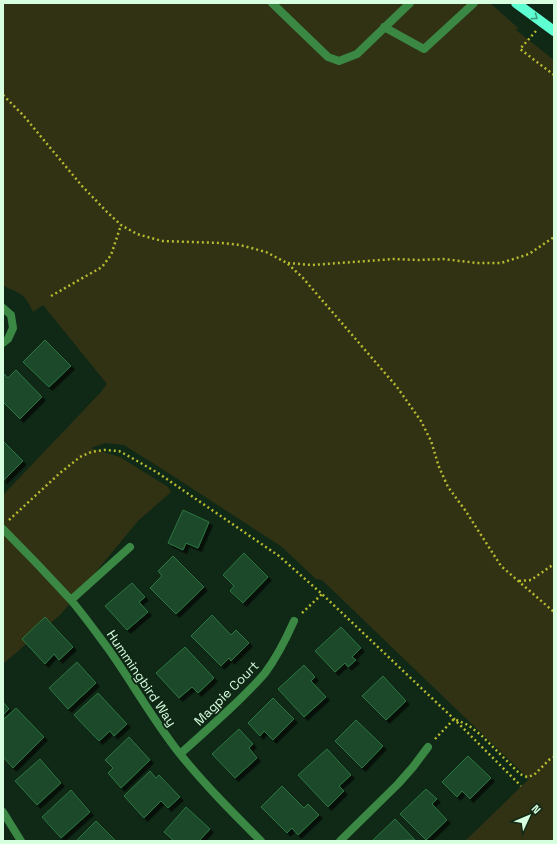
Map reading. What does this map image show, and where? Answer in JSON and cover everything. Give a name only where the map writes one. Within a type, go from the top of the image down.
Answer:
[{"type":"main road","points":[[516,3],[554,31]]},
{"type":"street","points":[[272,3],[328,57],[339,62],[357,54],[410,3]]},
{"type":"street","points":[[384,27],[424,49],[474,3]]},
{"type":"street","points":[[3,308],[11,315],[13,328],[8,339],[3,344]]},
{"type":"street","name":"Hummingbird Way","points":[[3,529],[71,600],[111,652],[163,732],[180,754],[204,782],[261,841]]},
{"type":"street","points":[[71,600],[130,547]]},
{"type":"street","name":"Magpie Court","points":[[180,754],[250,689],[265,673],[277,656],[294,621]]},
{"type":"street","points":[[340,841],[398,784],[428,747]]},
{"type":"street","points":[[3,812],[22,841]]},
{"type":"path","points":[[543,24],[520,49],[554,75]]},
{"type":"path","points":[[3,95],[23,115],[82,186],[121,226],[137,234],[162,241],[222,243],[240,245],[266,252],[287,263],[303,278],[397,387],[421,421],[431,442],[439,467],[448,487],[465,510],[501,566],[554,612]]},
{"type":"path","points":[[51,296],[102,267],[111,255],[121,226]]},
{"type":"path","points":[[287,263],[312,265],[394,259],[418,260],[443,258],[477,263],[501,263],[529,254],[554,237]]},
{"type":"path","points":[[8,521],[60,473],[80,457],[91,452],[104,450],[119,451],[158,473],[279,556],[322,594],[454,719],[521,786]]},
{"type":"path","points":[[518,581],[531,580],[554,564]]},
{"type":"path","points":[[294,621],[322,594]]},
{"type":"path","points":[[428,747],[454,719]]},
{"type":"path","points":[[454,719],[468,725],[481,735],[520,774],[527,777],[534,775],[554,757]]},
{"type":"shaded area","points":[[3,3],[490,3],[518,28],[516,30],[554,60],[554,841],[465,841],[529,779],[322,580],[316,579],[282,547],[124,445],[105,443],[91,448],[120,457],[168,487],[171,492],[138,521],[61,614],[3,664],[3,495],[107,384],[43,305],[33,312],[27,300],[23,296],[3,285]]},
{"type":"building","points":[[45,340],[71,366],[49,387],[23,362]]},
{"type":"building","points":[[16,370],[42,397],[20,419],[3,402],[3,373],[8,378]]},
{"type":"building","points":[[3,441],[23,461],[3,481]]},
{"type":"building","points":[[183,510],[209,522],[198,548],[186,543],[183,550],[168,543]]},
{"type":"building","points":[[244,553],[268,577],[243,603],[230,591],[234,586],[223,575]]},
{"type":"building","points":[[173,556],[204,587],[176,614],[150,588],[162,576],[158,571]]},
{"type":"building","points":[[132,583],[145,597],[139,602],[148,612],[127,630],[105,606]]},
{"type":"building","points":[[212,615],[231,635],[236,630],[249,643],[231,661],[229,658],[221,666],[191,636]]},
{"type":"building","points":[[45,617],[73,647],[59,660],[54,654],[45,664],[22,639]]},
{"type":"building","points":[[341,627],[361,648],[352,657],[356,660],[348,667],[345,663],[335,672],[315,651]]},
{"type":"building","points":[[185,647],[214,678],[198,693],[192,687],[179,698],[156,673]]},
{"type":"building","points":[[77,662],[96,683],[68,709],[49,688]]},
{"type":"building","points":[[304,665],[315,677],[311,681],[326,697],[304,717],[278,689]]},
{"type":"building","points":[[383,676],[406,701],[386,720],[362,696]]},
{"type":"building","points":[[98,693],[127,724],[114,736],[110,731],[99,741],[74,715]]},
{"type":"building","points":[[273,698],[294,719],[273,740],[264,731],[260,736],[248,723]]},
{"type":"building","points":[[3,702],[9,709],[3,715]]},
{"type":"building","points":[[16,708],[44,737],[13,768],[3,757],[3,720]]},
{"type":"building","points":[[356,720],[383,746],[362,768],[335,741]]},
{"type":"building","points":[[239,729],[253,744],[249,748],[257,758],[235,778],[212,754]]},
{"type":"building","points":[[129,737],[150,760],[121,788],[108,773],[113,768],[105,760]]},
{"type":"building","points":[[327,749],[351,775],[339,786],[344,791],[328,807],[298,775]]},
{"type":"building","points":[[468,756],[491,778],[470,799],[462,791],[457,797],[442,782]]},
{"type":"building","points":[[40,759],[61,783],[37,805],[15,781]]},
{"type":"building","points":[[150,771],[156,778],[159,775],[180,797],[168,808],[161,801],[144,818],[124,796]]},
{"type":"building","points":[[282,786],[304,808],[308,804],[319,815],[298,835],[292,828],[287,833],[261,807]]},
{"type":"building","points":[[426,789],[437,799],[432,804],[447,820],[426,840],[400,814]]},
{"type":"building","points":[[71,790],[90,812],[61,838],[42,817]]},
{"type":"building","points":[[186,807],[210,829],[199,841],[174,841],[164,832]]},
{"type":"building","points":[[395,819],[415,840],[373,840]]},
{"type":"building","points":[[96,821],[116,841],[76,841]]}]
